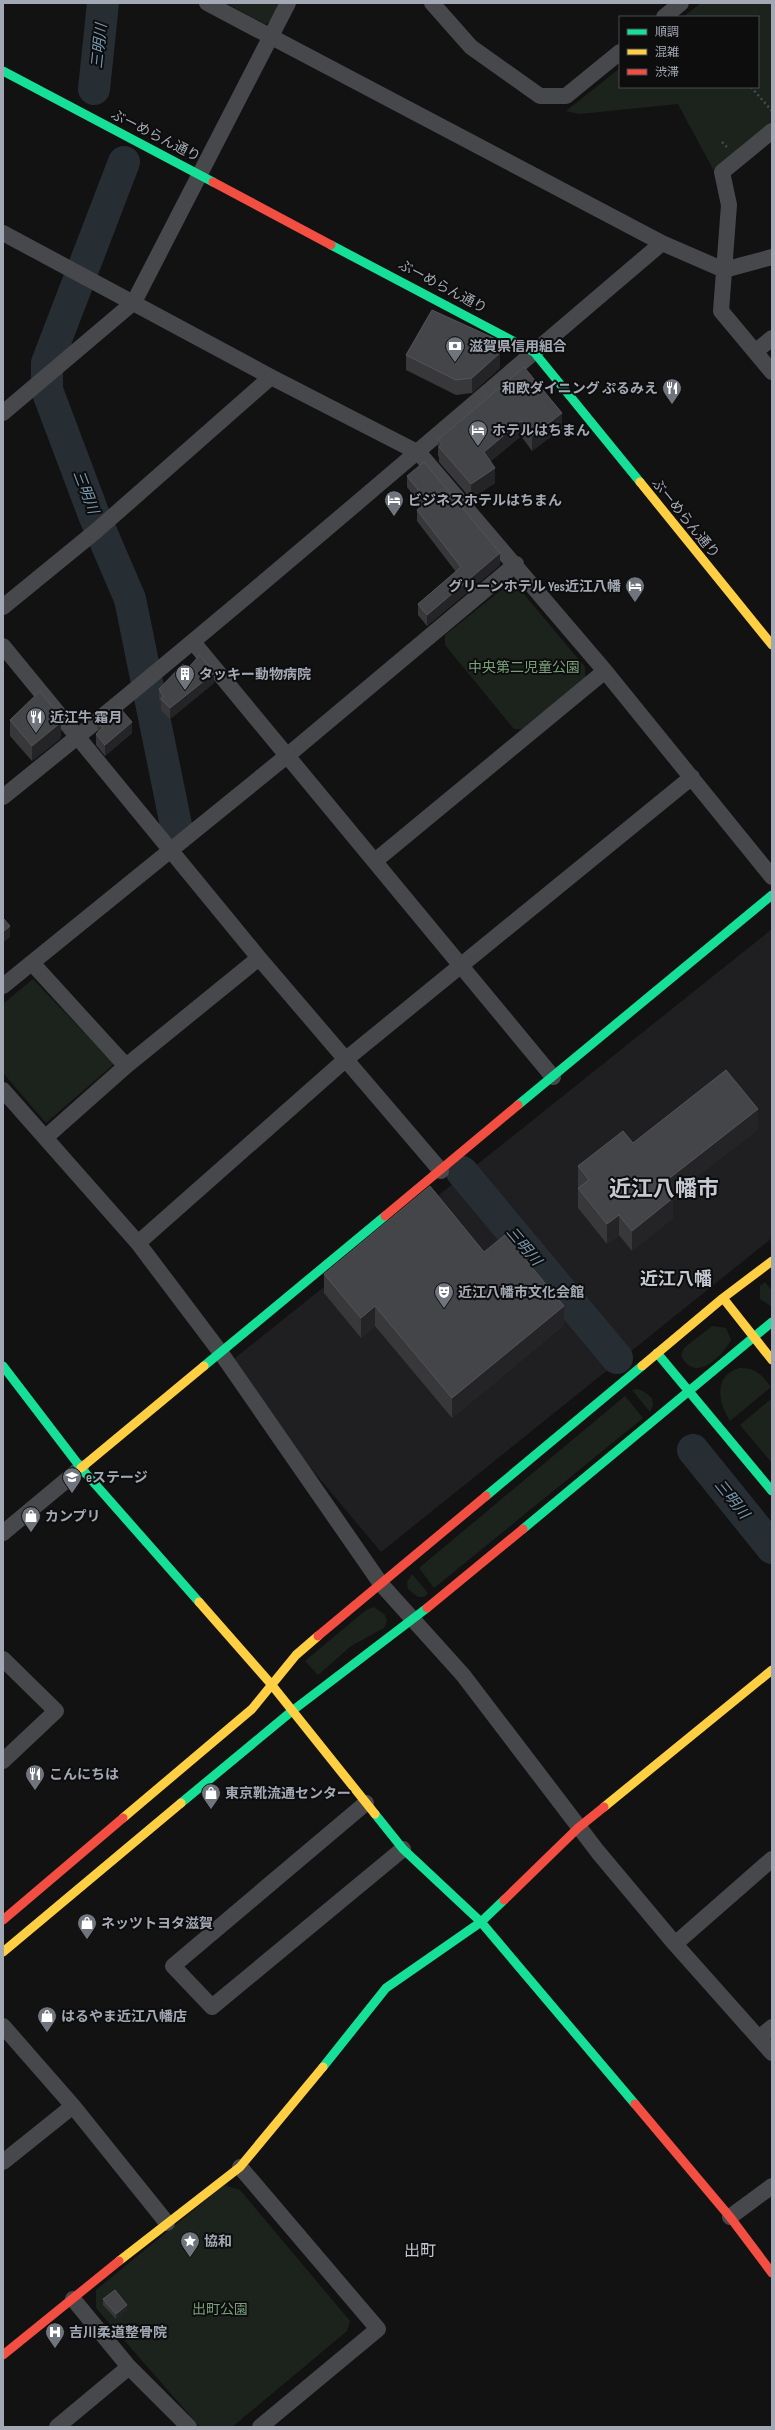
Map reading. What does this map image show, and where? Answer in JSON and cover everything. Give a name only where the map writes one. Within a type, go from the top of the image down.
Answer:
[{"type":"street","points":[[207,3],[662,243],[724,270],[772,257]]},
{"type":"street","points":[[3,413],[134,302],[202,174],[288,3]]},
{"type":"street","points":[[665,16],[681,3]]},
{"type":"street","points":[[437,5],[472,47],[540,96],[566,96],[619,53]]},
{"type":"street","name":"ぶーめらん通り","points":[[3,71],[202,174],[534,352],[772,645]]},
{"type":"street","points":[[772,131],[722,172],[729,205],[721,311],[772,372]]},
{"type":"street","points":[[3,233],[82,274],[271,377],[419,453],[516,564],[692,776],[772,877]]},
{"type":"street","points":[[3,797],[193,642],[419,453],[534,352],[662,243]]},
{"type":"street","points":[[755,352],[772,338]]},
{"type":"street","points":[[3,607],[100,527],[271,377]]},
{"type":"street","points":[[3,986],[288,755],[516,564]]},
{"type":"street","points":[[193,642],[553,1077]]},
{"type":"street","points":[[3,646],[259,958],[441,1170]]},
{"type":"street","points":[[375,861],[605,671]]},
{"type":"street","points":[[138,1243],[345,1060],[692,776]]},
{"type":"street","points":[[3,1533],[772,895]]},
{"type":"street","points":[[46,1137],[126,1066],[259,958]]},
{"type":"street","points":[[32,963],[126,1066]]},
{"type":"street","points":[[3,1090],[138,1243],[221,1352],[381,1584],[463,1675],[578,1828],[675,1944],[772,2053]]},
{"type":"street","points":[[3,1920],[252,1709],[296,1655],[723,1298],[772,1261]]},
{"type":"street","points":[[723,1298],[772,1360]]},
{"type":"street","points":[[3,1952],[292,1711],[413,1620],[772,1322]]},
{"type":"street","points":[[657,1353],[772,1491]]},
{"type":"street","points":[[3,1366],[81,1468],[271,1684],[403,1849],[481,1922],[730,2217],[772,2273]]},
{"type":"street","points":[[3,1659],[56,1711],[3,1761]]},
{"type":"street","points":[[3,2355],[167,2223],[240,2167],[272,2131],[386,1988],[481,1922],[578,1828],[772,1670]]},
{"type":"street","points":[[366,1803],[173,1966],[212,2007],[403,1849]]},
{"type":"street","points":[[675,1944],[772,1859]]},
{"type":"street","points":[[3,2026],[73,2106],[167,2223]]},
{"type":"street","points":[[759,2038],[772,2027]]},
{"type":"street","points":[[3,2162],[73,2106]]},
{"type":"street","points":[[240,2167],[378,2329],[260,2427]]},
{"type":"street","points":[[730,2217],[772,2186]]},
{"type":"street","points":[[73,2300],[129,2367],[189,2427]]},
{"type":"street","points":[[57,2427],[129,2367]]},
{"type":"path","points":[[752,88],[772,111]]},
{"type":"shaded area","points":[[772,929],[772,1238],[381,1552],[225,1366]]},
{"type":"green space","points":[[226,3],[283,3],[275,20],[265,24]]},
{"type":"green space","points":[[701,3],[772,3],[772,123],[714,171],[678,104],[579,114],[566,111],[619,69],[619,88],[759,88],[759,16],[684,16]]},
{"type":"green space","name":"中央第二児童公園","points":[[506,586],[518,587],[585,667],[585,680],[522,729],[514,729],[445,645],[445,635]]},
{"type":"green space","points":[[33,979],[114,1064],[46,1123],[3,1073],[3,1004]]},
{"type":"green space","points":[[765,1282],[772,1291],[772,1307],[760,1299],[760,1286]]},
{"type":"green space","points":[[712,1326],[726,1328],[731,1340],[727,1347],[714,1360],[700,1368],[693,1367],[686,1363],[681,1355],[684,1348]]},
{"type":"green space","points":[[739,1368],[754,1370],[771,1387],[730,1421],[723,1406],[720,1390],[725,1377]]},
{"type":"green space","points":[[637,1389],[643,1391],[652,1398],[653,1405],[650,1412],[632,1390]]},
{"type":"green space","points":[[625,1396],[643,1418],[434,1588],[419,1568]]},
{"type":"green space","points":[[772,1398],[772,1463],[740,1425]]},
{"type":"green space","points":[[412,1574],[428,1593],[424,1597],[418,1597],[408,1589],[407,1582]]},
{"type":"green space","points":[[374,1607],[385,1615],[387,1621],[384,1628],[351,1646],[318,1675],[305,1661],[366,1610]]},
{"type":"green space","name":"出町公園","points":[[224,2185],[240,2190],[350,2321],[347,2331],[232,2427],[200,2427],[96,2308],[96,2290]]},
{"type":"building","name":"滋賀県信用組合","points":[[432,310],[500,341],[500,353],[472,378],[456,380],[406,355]]},
{"type":"building","points":[[524,367],[562,413],[532,436],[521,421],[484,452],[495,468],[471,484],[439,447],[442,445],[438,440]]},
{"type":"building","points":[[424,462],[500,553],[427,615],[418,604],[461,567],[417,510],[427,501],[407,476]]},
{"type":"building","points":[[200,655],[214,673],[170,708],[161,699],[163,696],[159,689],[183,664],[187,669]]},
{"type":"building","points":[[40,691],[61,718],[60,723],[32,746],[10,720]]},
{"type":"building","points":[[119,707],[132,722],[105,745],[96,734],[103,728],[97,723]]},
{"type":"building","points":[[3,918],[10,926],[3,932]]},
{"type":"building","points":[[726,1070],[758,1109],[662,1184],[673,1198],[632,1231],[619,1215],[607,1224],[578,1188],[589,1180],[578,1166],[623,1131],[633,1143]]},
{"type":"building","name":"近江八幡市文化会館","points":[[430,1186],[484,1252],[505,1235],[564,1306],[452,1398],[375,1306],[361,1318],[324,1274]]},
{"type":"building","points":[[115,2290],[127,2305],[116,2314],[103,2299]]},
{"type":"waterway","name":"三明川","points":[[94,89],[103,3]]},
{"type":"waterway","name":"三明川","points":[[124,162],[47,363],[47,390],[94,515],[130,599],[177,830]]},
{"type":"waterway","name":"三明川","points":[[462,1172],[617,1358]]},
{"type":"waterway","name":"三明川","points":[[693,1450],[772,1548]]},
{"type":"traffic: fast","points":[[3,71],[213,182]]},
{"type":"traffic: fast","points":[[331,245],[534,352],[640,482]]},
{"type":"traffic: fast","points":[[518,1105],[772,895]]},
{"type":"traffic: fast","points":[[204,1366],[385,1216]]},
{"type":"traffic: fast","points":[[523,1529],[772,1322]]},
{"type":"traffic: fast","points":[[657,1353],[772,1491]]},
{"type":"traffic: fast","points":[[3,1366],[81,1468],[199,1602]]},
{"type":"traffic: fast","points":[[486,1496],[642,1366]]},
{"type":"traffic: fast","points":[[181,1803],[292,1711],[427,1608]]},
{"type":"traffic: fast","points":[[375,1814],[403,1849],[481,1922],[635,2104]]},
{"type":"traffic: fast","points":[[323,2067],[386,1988],[481,1922],[504,1900]]},
{"type":"traffic: slow","points":[[640,482],[772,645]]},
{"type":"traffic: slow","points":[[642,1366],[723,1298],[772,1261]]},
{"type":"traffic: slow","points":[[723,1298],[772,1360]]},
{"type":"traffic: slow","points":[[81,1468],[204,1366]]},
{"type":"traffic: slow","points":[[199,1602],[271,1684],[375,1814]]},
{"type":"traffic: slow","points":[[123,1818],[252,1709],[296,1655],[318,1636]]},
{"type":"traffic: slow","points":[[604,1807],[772,1670]]},
{"type":"traffic: slow","points":[[3,1952],[181,1803]]},
{"type":"traffic: slow","points":[[119,2261],[240,2167],[323,2067]]},
{"type":"traffic: jam","points":[[213,182],[331,245]]},
{"type":"traffic: jam","points":[[385,1216],[518,1105]]},
{"type":"traffic: jam","points":[[318,1636],[486,1496]]},
{"type":"traffic: jam","points":[[427,1608],[523,1529]]},
{"type":"traffic: jam","points":[[504,1900],[578,1828],[604,1807]]},
{"type":"traffic: jam","points":[[3,1920],[123,1818]]},
{"type":"traffic: jam","points":[[635,2104],[730,2217],[772,2273]]},
{"type":"traffic: jam","points":[[3,2355],[119,2261]]},
{"type":"place","name":"滋賀県信用組合","points":[[455,363]]},
{"type":"place","name":"和欧ダイニング ぷるみえ","points":[[672,405]]},
{"type":"place","name":"ホテルはちまん","points":[[478,447]]},
{"type":"place","name":"ビジネスホテルはちまん","points":[[394,517]]},
{"type":"place","name":"グリーンホテル Yes近江八幡","points":[[635,603]]},
{"type":"place","name":"タッキー動物病院","points":[[185,691]]},
{"type":"place","name":"近江牛 霜月","points":[[36,734]]},
{"type":"place","name":"近江八幡市文化会館","points":[[444,1309]]},
{"type":"place","name":"eステージ","points":[[72,1494]]},
{"type":"place","name":"カンプリ","points":[[31,1533]]},
{"type":"place","name":"こんにちは","points":[[35,1791]]},
{"type":"place","name":"東京靴流通センター","points":[[211,1810]]},
{"type":"place","name":"ネッツトヨタ滋賀","points":[[87,1940]]},
{"type":"place","name":"はるやま近江八幡店","points":[[47,2033]]},
{"type":"place","name":"協和","points":[[190,2258]]},
{"type":"place","name":"吉川柔道整骨院","points":[[55,2349]]},
{"type":"district","name":"近江八幡市","points":[[664,1188]]},
{"type":"district","name":"近江八幡","points":[[676,1279]]},
{"type":"district","name":"出町","points":[[420,2250]]}]
